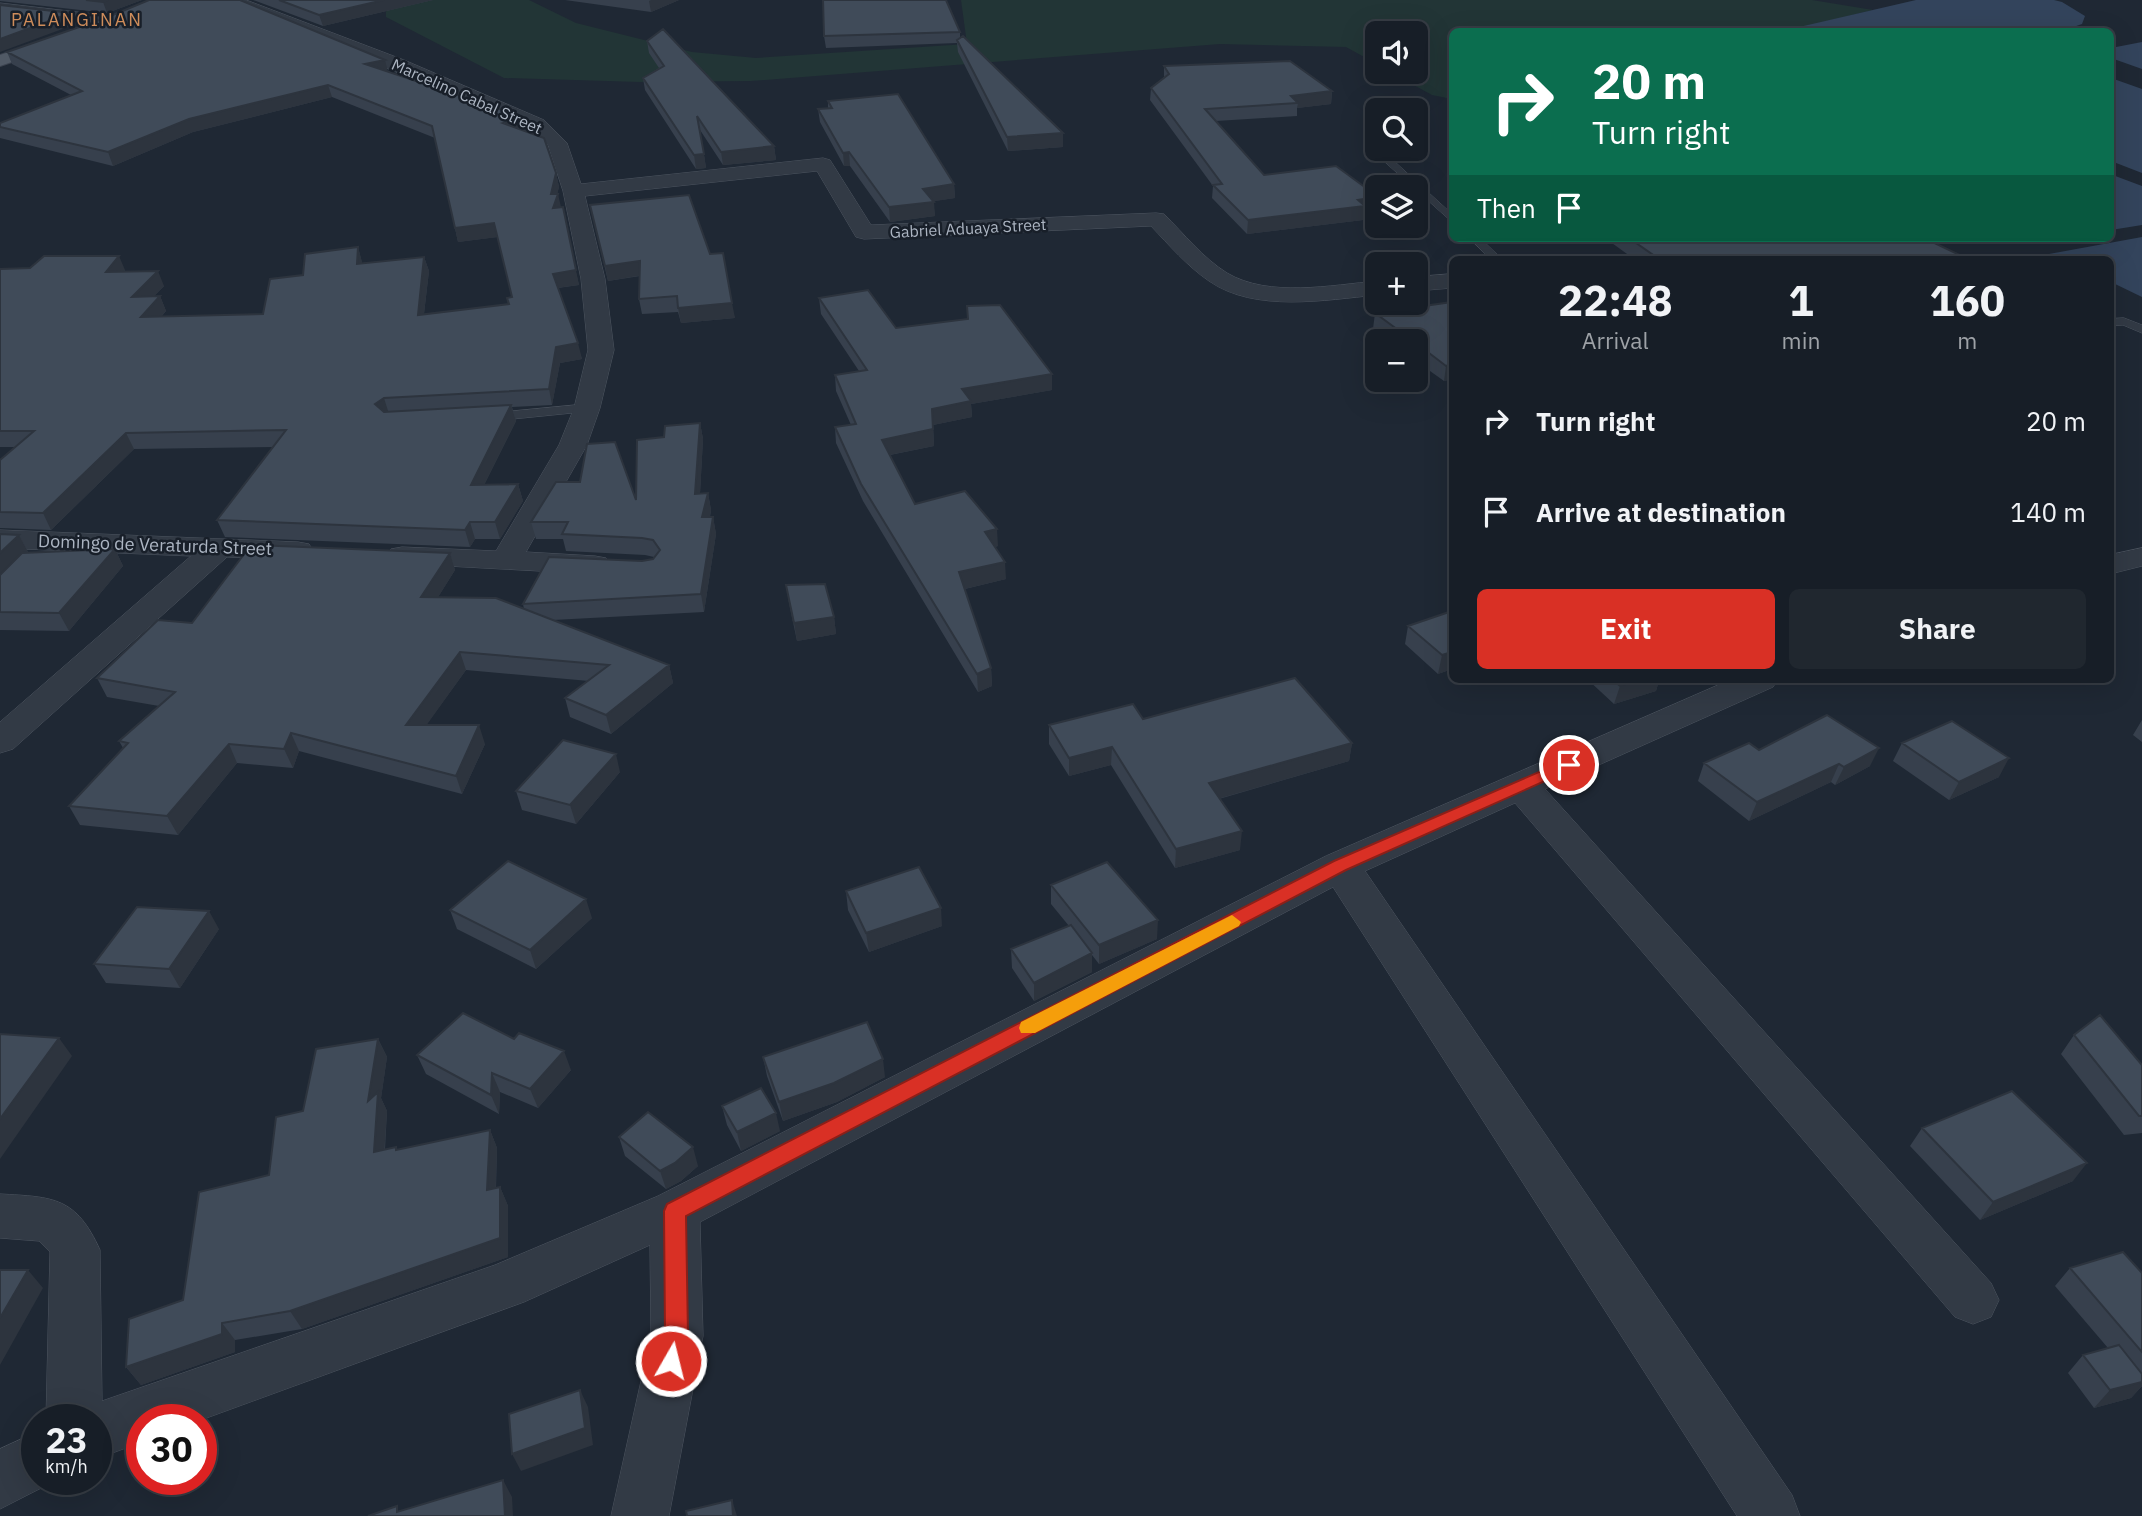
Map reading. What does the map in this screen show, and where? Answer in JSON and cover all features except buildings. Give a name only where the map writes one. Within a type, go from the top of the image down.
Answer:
[{"type":"main road","points":[[0,61],[132,13]]},
{"type":"street","name":"Marcelino Cabal Street","points":[[232,0],[398,64],[537,124],[557,143],[573,191],[593,279],[601,350],[587,408],[573,445],[506,560]]},
{"type":"street","points":[[0,8],[111,21]]},
{"type":"street","name":"Gabriel Aduaya Street","points":[[573,191],[823,164],[864,232],[915,232],[1156,219],[1220,280],[1261,292],[1318,293],[1365,289]]},
{"type":"street","points":[[1428,283],[1449,281]]},
{"type":"street","name":"Domingo de Veraturda Street","points":[[0,539],[328,552]]},
{"type":"street","points":[[0,741],[219,548]]},
{"type":"street","points":[[369,554],[617,566]]},
{"type":"street","points":[[2114,564],[2142,557]]},
{"type":"street","points":[[112,1425],[506,1285],[675,1211],[1340,866],[1752,683]]},
{"type":"street","points":[[1521,786],[1973,1300]]},
{"type":"street","points":[[1340,866],[1771,1516]]},
{"type":"street","points":[[640,1516],[677,1336],[675,1211]]},
{"type":"street","points":[[0,1216],[49,1220],[69,1234],[75,1250],[75,1404]]},
{"type":"street","points":[[0,1480],[21,1469]]},
{"type":"lane","points":[[1389,161],[1449,216]]},
{"type":"lane","points":[[1478,242],[1494,256]]},
{"type":"lane","points":[[2114,322],[2124,321],[2142,329]]},
{"type":"lane","points":[[478,418],[587,408]]},
{"type":"shaded area","points":[[410,0],[529,0],[576,23],[692,52],[756,58],[967,44],[961,0],[1812,0],[1873,10],[1799,28],[1449,28],[1449,98],[1432,95],[1412,84],[1428,84],[1428,21],[1365,21],[1365,57],[1346,47],[1220,44],[751,81],[640,82],[504,78],[386,17],[386,4]]},
{"type":"water","points":[[1916,0],[2054,0],[2085,16],[2082,24],[2070,28],[1795,28]]},
{"type":"water","points":[[2142,42],[2142,69],[2114,59],[2114,47]]},
{"type":"water","points":[[2114,79],[2142,89],[2142,173],[2114,162]]},
{"type":"water","points":[[2114,176],[2142,186],[2142,225],[2114,230]]},
{"type":"water","points":[[2142,237],[2142,297],[2114,283],[2114,256],[2049,254]]},
{"type":"slow traffic","points":[[1028,1028],[1232,922]]},
{"type":"district","name":"PALANGINAN","points":[[77,20]]},
{"type":"route","points":[[671,1361],[677,1336],[675,1211],[1340,866],[1569,765]]}]
